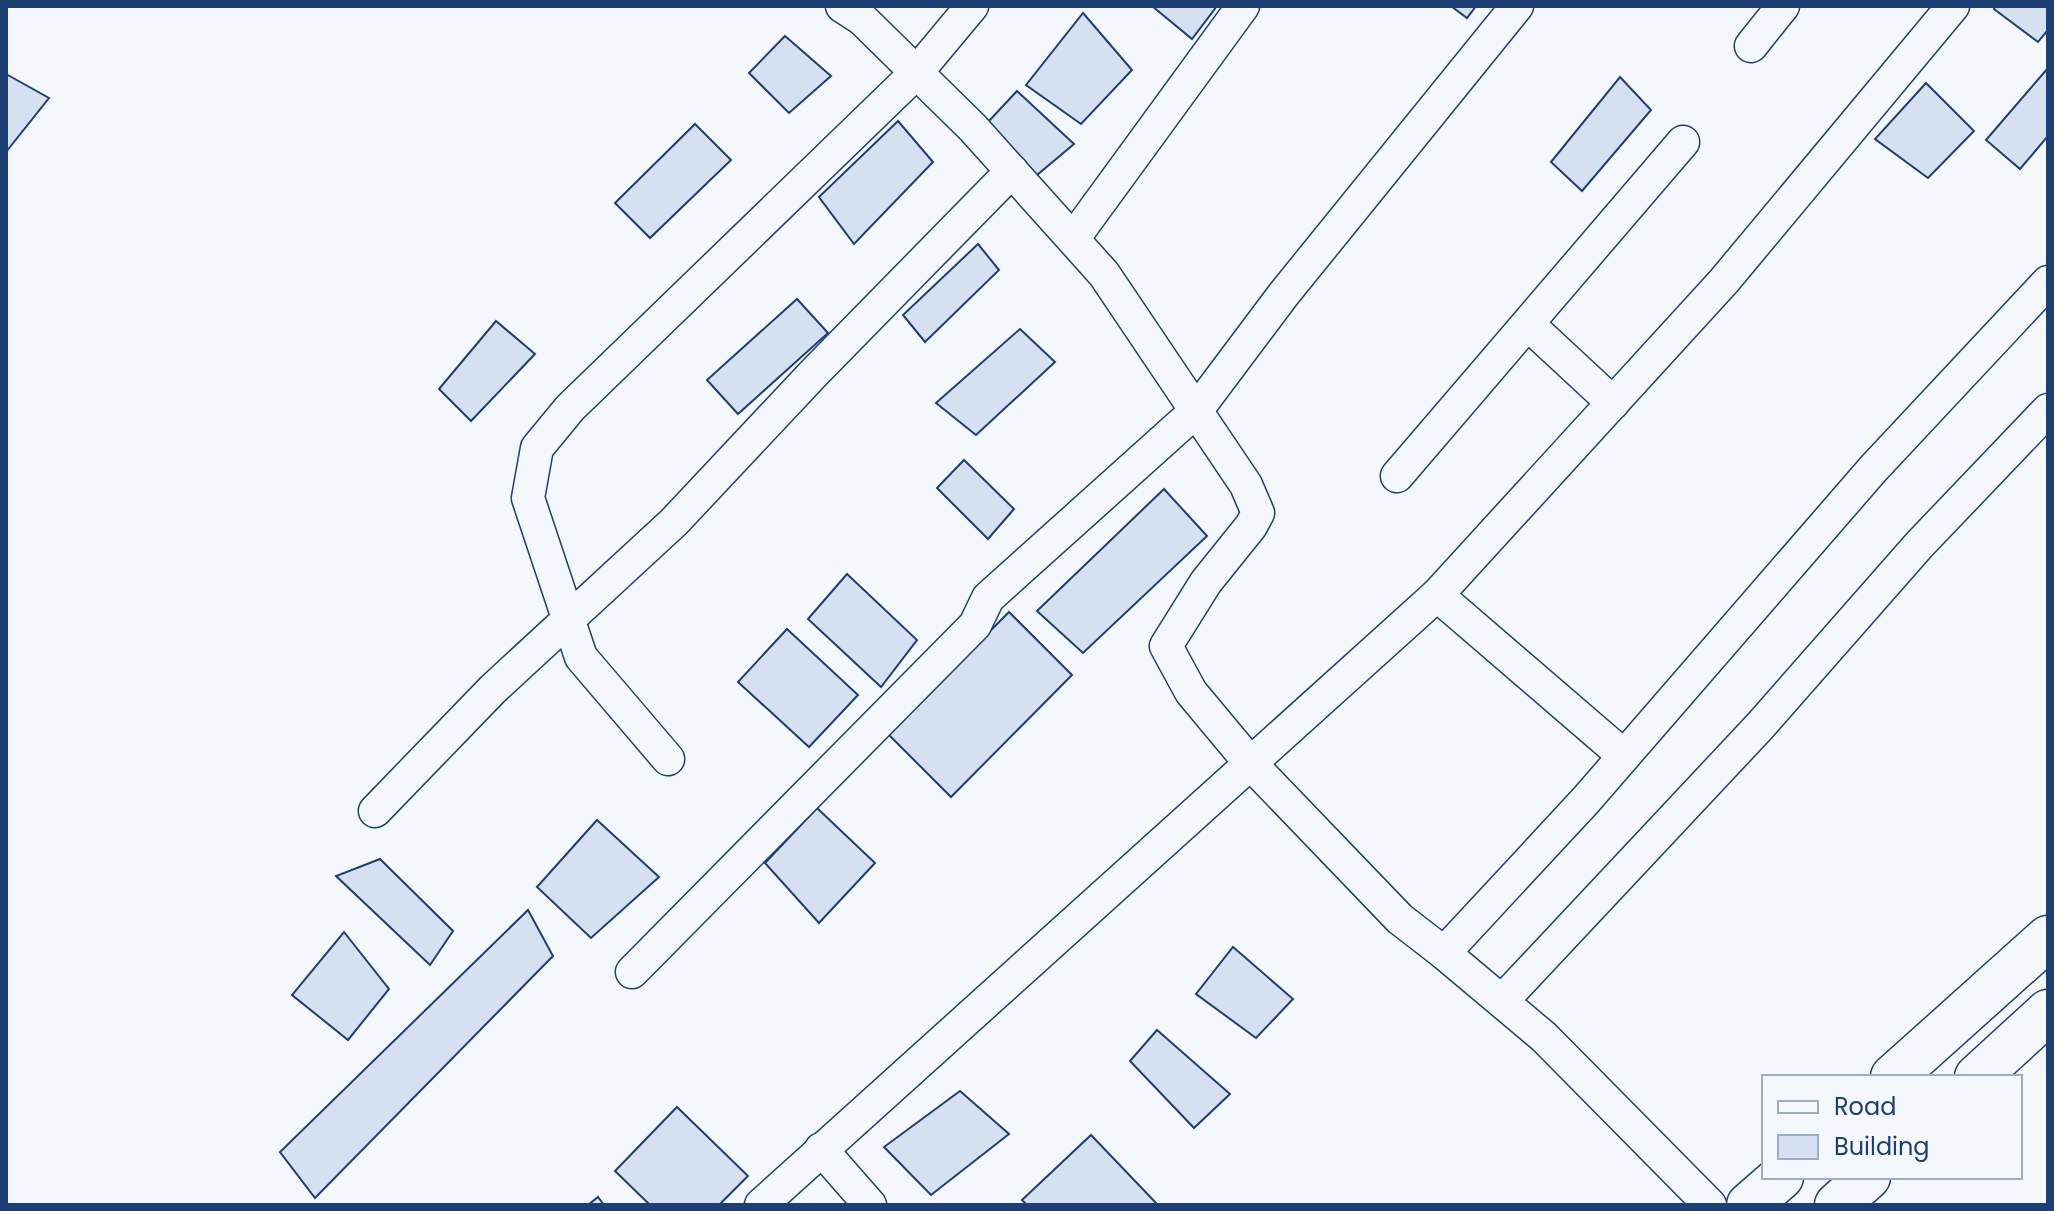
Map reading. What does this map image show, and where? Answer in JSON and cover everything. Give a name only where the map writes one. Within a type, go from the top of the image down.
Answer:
[{"type":"highway","points":[[1895,1075],[2048,938]]},
{"type":"highway","points":[[1979,1075],[2048,1012]]},
{"type":"highway","points":[[1749,1205],[1779,1179]]},
{"type":"highway","points":[[1837,1205],[1866,1179]]},
{"type":"street","points":[[842,6],[862,19],[973,128],[1104,274],[1246,485],[1258,513],[1206,582],[1166,646],[1191,692],[1251,764],[1400,919],[1544,1037],[1710,1205]]},
{"type":"street","points":[[668,759],[581,657],[528,498],[537,448],[570,408],[917,72],[972,6]]},
{"type":"street","points":[[1073,239],[1243,6]]},
{"type":"street","points":[[632,972],[975,625],[988,598],[1196,411],[1283,295],[1517,6]]},
{"type":"street","points":[[1751,46],[1783,6]]},
{"type":"street","points":[[761,1205],[1437,595],[1724,281],[1953,6]]},
{"type":"street","points":[[1397,476],[1683,142]]},
{"type":"street","points":[[375,811],[493,689],[674,522],[813,374],[1012,171]]},
{"type":"street","points":[[1444,953],[1624,756],[1873,469],[2048,282]]},
{"type":"street","points":[[1528,324],[1613,403]]},
{"type":"street","points":[[1502,1001],[1760,726],[1919,545],[2048,410]]},
{"type":"street","points":[[1437,595],[1624,756]]},
{"type":"street","points":[[821,1149],[870,1205]]},
{"type":"building","points":[[1152,6],[1217,6],[1192,39]]},
{"type":"building","points":[[1451,6],[1476,6],[1467,18]]},
{"type":"building","points":[[1996,6],[2048,6],[2048,30],[2038,42],[1994,9]]},
{"type":"building","points":[[1083,13],[1132,70],[1081,124],[1026,85]]},
{"type":"building","points":[[785,36],[831,76],[789,113],[749,73]]},
{"type":"building","points":[[2048,68],[2048,136],[2020,169],[1986,140]]},
{"type":"building","points":[[6,74],[49,98],[6,152]]},
{"type":"building","points":[[1620,77],[1651,110],[1582,191],[1551,162]]},
{"type":"building","points":[[1926,83],[1974,131],[1928,178],[1875,139]]},
{"type":"building","points":[[1017,91],[1074,144],[1037,175],[988,122]]},
{"type":"building","points":[[898,121],[933,162],[854,244],[819,197]]},
{"type":"building","points":[[695,124],[731,160],[650,238],[615,203]]},
{"type":"building","points":[[978,244],[999,270],[925,342],[903,315]]},
{"type":"building","points":[[797,299],[828,333],[738,414],[707,380]]},
{"type":"building","points":[[496,321],[535,354],[471,421],[439,389]]},
{"type":"building","points":[[1020,329],[1055,362],[976,435],[936,403]]},
{"type":"building","points":[[964,460],[1014,509],[988,539],[937,488]]},
{"type":"building","points":[[1164,489],[1207,536],[1083,653],[1037,611]]},
{"type":"building","points":[[847,574],[917,640],[881,687],[808,619]]},
{"type":"building","points":[[1009,612],[1072,675],[951,797],[888,734]]},
{"type":"building","points":[[787,629],[858,695],[809,747],[738,682]]},
{"type":"building","points":[[817,808],[875,863],[819,923],[765,863]]},
{"type":"building","points":[[597,820],[659,877],[591,938],[537,887]]},
{"type":"building","points":[[380,859],[453,931],[430,965],[336,876]]},
{"type":"building","points":[[528,910],[553,956],[315,1198],[280,1152]]},
{"type":"building","points":[[344,932],[389,989],[348,1040],[292,995]]},
{"type":"building","points":[[1233,947],[1293,999],[1256,1038],[1196,994]]},
{"type":"building","points":[[1157,1030],[1230,1094],[1194,1128],[1130,1061]]},
{"type":"building","points":[[960,1091],[1009,1134],[931,1195],[884,1147]]},
{"type":"building","points":[[677,1107],[748,1176],[719,1205],[650,1205],[615,1171]]},
{"type":"building","points":[[1091,1135],[1158,1205],[1027,1205],[1022,1200]]},
{"type":"building","points":[[598,1197],[604,1205],[588,1205]]}]
